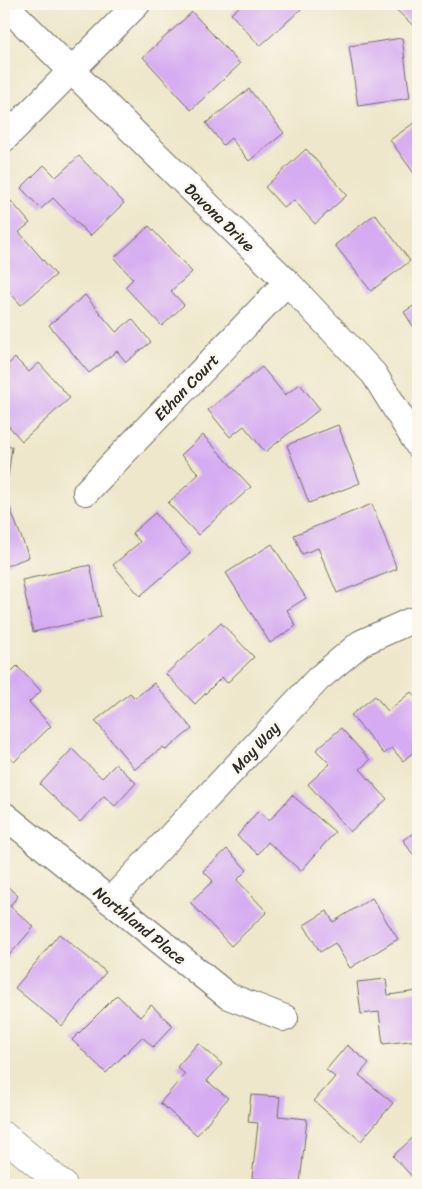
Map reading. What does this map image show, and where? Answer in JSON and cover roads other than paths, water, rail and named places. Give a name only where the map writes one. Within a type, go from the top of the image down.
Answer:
[{"type":"highway","points":[[4,1136],[63,1185]]},
{"type":"street","name":"Davona Drive","points":[[4,4],[287,282],[374,374],[418,445]]},
{"type":"street","points":[[4,140],[137,4]]},
{"type":"street","name":"Ethan Court","points":[[86,492],[287,282]]},
{"type":"street","name":"May Way","points":[[110,901],[318,679],[361,643],[408,622],[418,620]]},
{"type":"street","name":"Northland Place","points":[[4,815],[228,996],[285,1018]]}]
